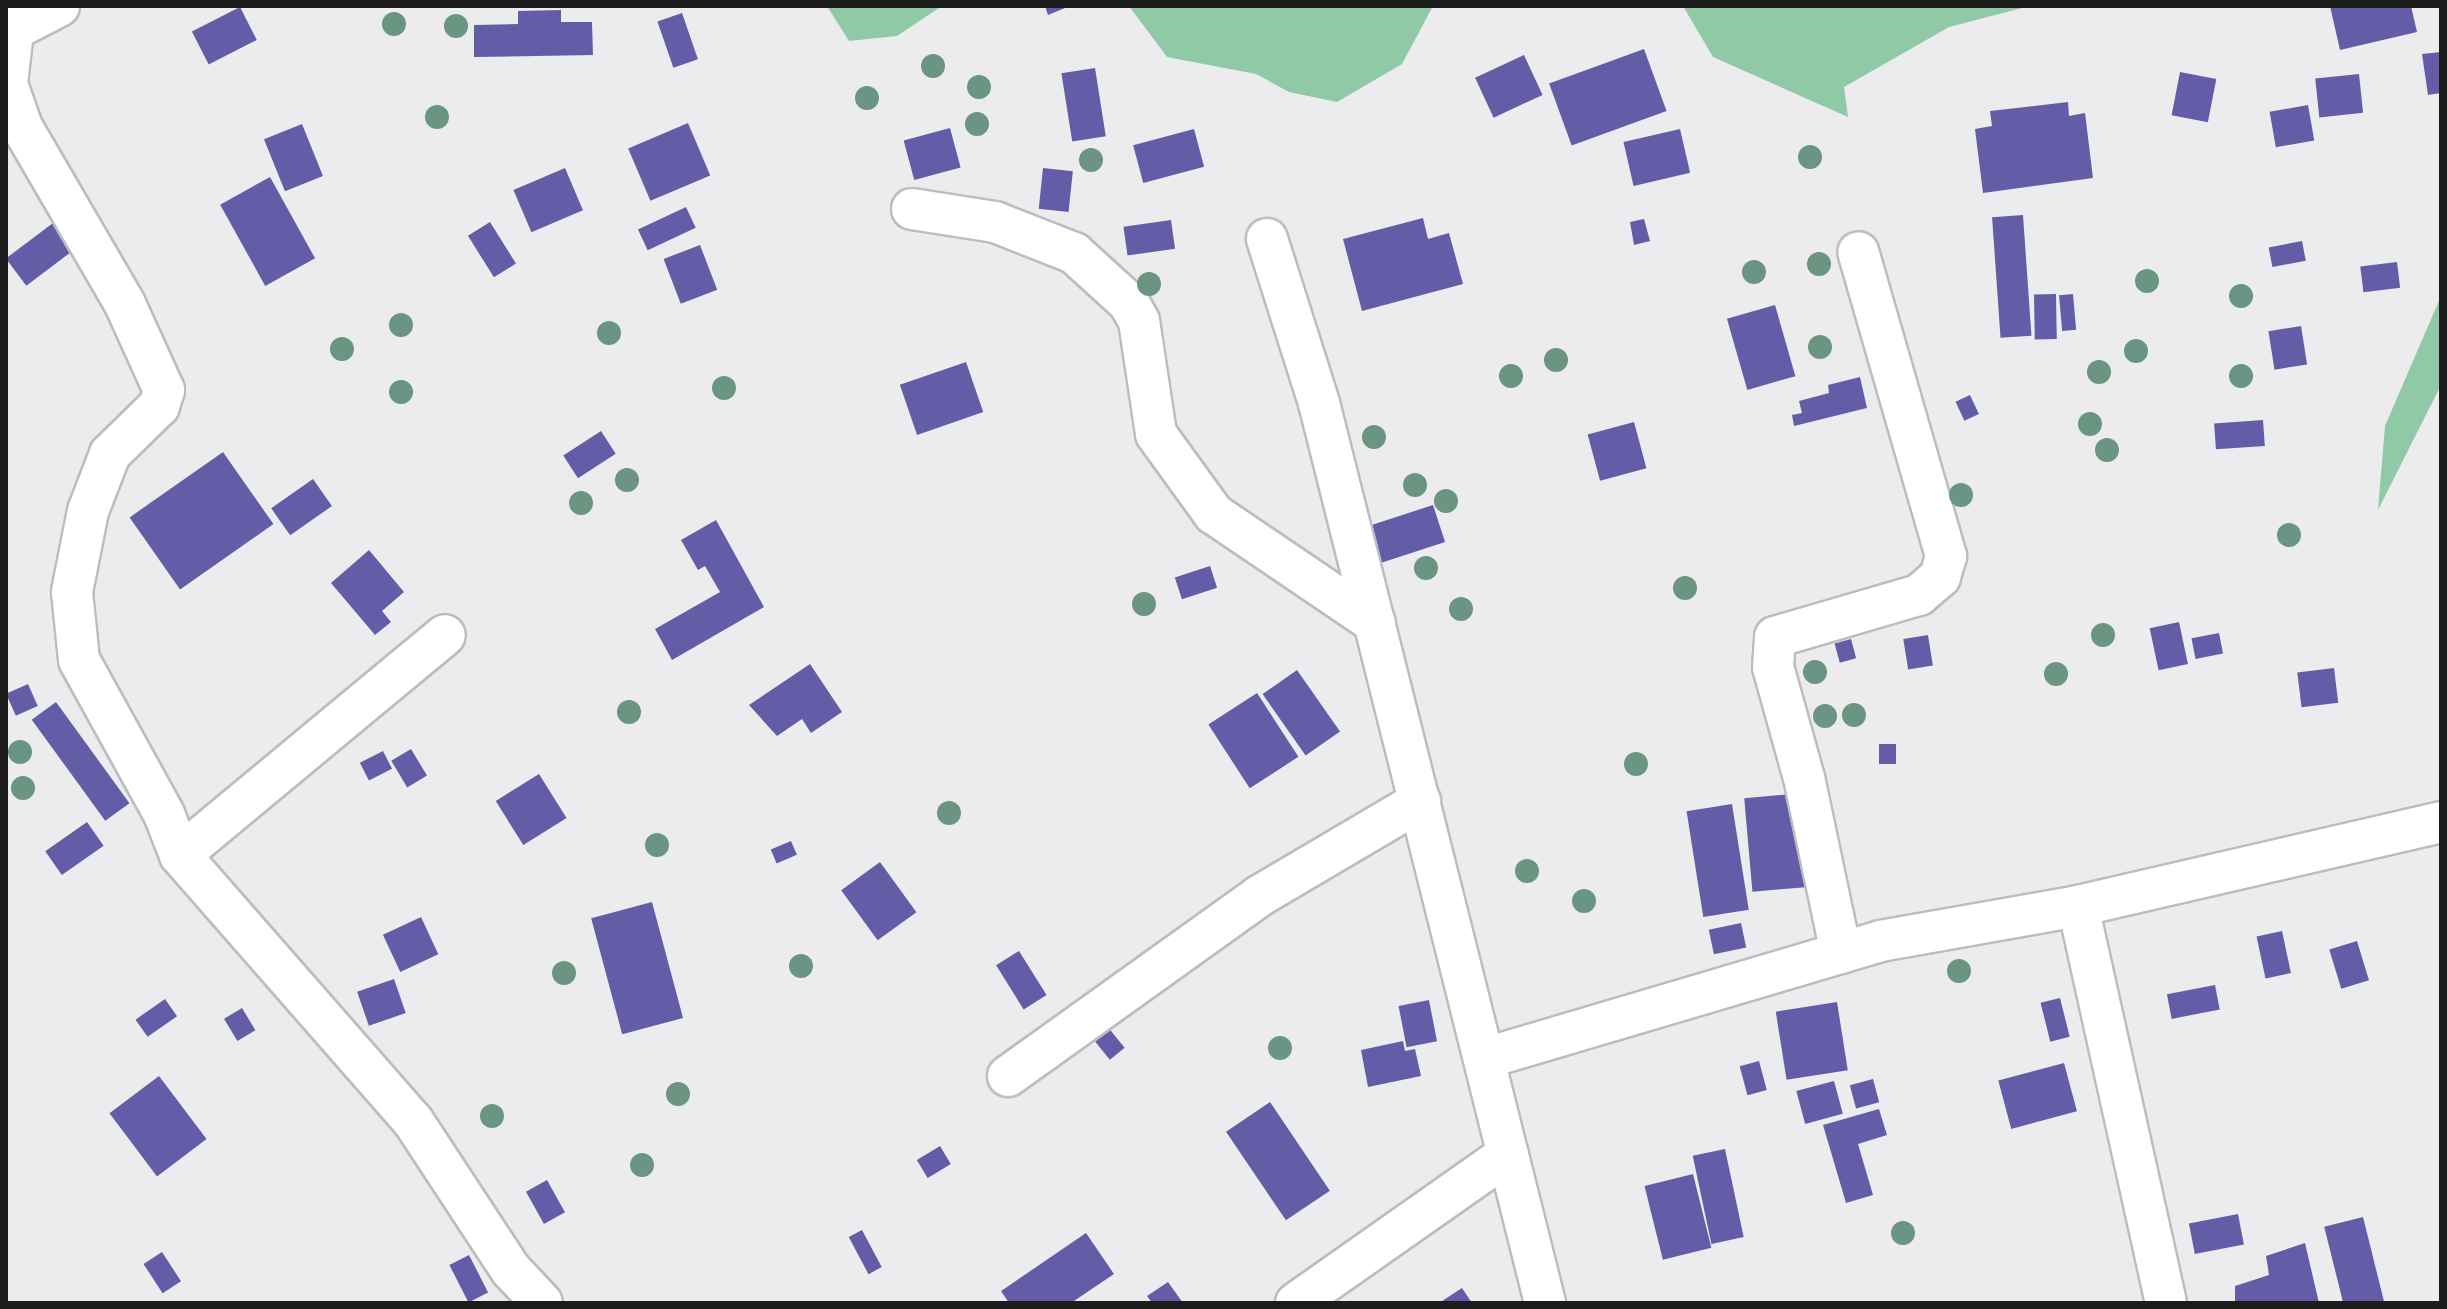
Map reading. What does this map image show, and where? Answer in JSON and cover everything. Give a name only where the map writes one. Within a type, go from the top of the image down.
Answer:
[{"type":"street","points":[[59,6],[10,24],[7,84],[22,127],[124,302],[164,390],[159,406],[110,454],[88,511],[72,592],[79,660],[164,814],[180,855],[413,1121],[511,1270],[542,1303]]},
{"type":"street","points":[[912,209],[995,222],[1074,253],[1129,303],[1139,321],[1156,434],[1214,514],[1375,623]]},
{"type":"street","points":[[1267,239],[1319,403],[1486,1058],[1545,1303]]},
{"type":"street","points":[[1841,953],[1804,778],[1773,667],[1775,637],[1919,595],[1940,577],[1946,556],[1858,252]]},
{"type":"street","points":[[180,855],[445,635]]},
{"type":"street","points":[[1008,1076],[1259,896],[1420,801]]},
{"type":"street","points":[[1486,1058],[1841,953],[2078,906],[2441,822]]},
{"type":"street","points":[[2078,906],[2166,1303]]},
{"type":"street","points":[[1296,1303],[1508,1154]]},
{"type":"green space","points":[[827,6],[942,6],[897,36],[849,41]]},
{"type":"green space","points":[[1129,6],[1433,6],[1402,64],[1337,102],[1289,92],[1256,74],[1167,57]]},
{"type":"green space","points":[[1683,6],[2030,6],[1949,27],[1844,87],[1848,117],[1713,57]]},
{"type":"green space","points":[[2441,296],[2441,385],[2378,510],[2385,426]]},
{"type":"building","points":[[1045,6],[1070,6],[1048,15]]},
{"type":"building","points":[[2330,6],[2411,6],[2417,32],[2340,50]]},
{"type":"building","points":[[240,7],[257,40],[209,64],[192,32]]},
{"type":"building","points":[[561,10],[561,22],[592,22],[593,55],[474,57],[474,25],[518,24],[518,11]]},
{"type":"building","points":[[682,13],[698,59],[673,68],[657,21]]},
{"type":"building","points":[[1644,49],[1667,111],[1572,146],[1549,84]]},
{"type":"building","points":[[2441,52],[2441,93],[2428,95],[2422,54]]},
{"type":"building","points":[[1524,55],[1543,95],[1494,118],[1475,78]]},
{"type":"building","points":[[1095,68],[1106,136],[1072,141],[1061,73]]},
{"type":"building","points":[[2180,72],[2216,79],[2208,122],[2172,115]]},
{"type":"building","points":[[2359,74],[2363,113],[2319,117],[2315,79]]},
{"type":"building","points":[[2068,102],[2069,116],[2085,113],[2093,178],[1983,193],[1975,129],[1992,126],[1990,111]]},
{"type":"building","points":[[2308,105],[2314,140],[2276,147],[2270,112]]},
{"type":"building","points":[[688,123],[710,175],[650,201],[628,148]]},
{"type":"building","points":[[302,124],[323,176],[285,191],[264,139]]},
{"type":"building","points":[[950,128],[961,168],[914,180],[904,140]]},
{"type":"building","points":[[1194,129],[1204,167],[1143,183],[1133,145]]},
{"type":"building","points":[[1680,129],[1690,173],[1634,186],[1623,142]]},
{"type":"building","points":[[565,168],[583,210],[531,232],[513,190]]},
{"type":"building","points":[[1043,168],[1073,171],[1069,212],[1039,209]]},
{"type":"building","points":[[270,177],[315,258],[265,286],[220,205]]},
{"type":"building","points":[[686,207],[696,228],[648,250],[638,229]]},
{"type":"building","points":[[2023,215],[2031,336],[2001,338],[1992,217]]},
{"type":"building","points":[[1423,218],[1428,239],[1449,233],[1463,284],[1362,311],[1343,239]]},
{"type":"building","points":[[1644,219],[1650,241],[1634,245],[1630,222]]},
{"type":"building","points":[[1171,220],[1175,249],[1128,255],[1123,227]]},
{"type":"building","points":[[490,222],[516,264],[494,277],[468,236]]},
{"type":"building","points":[[53,223],[73,250],[26,286],[6,258]]},
{"type":"building","points":[[2302,241],[2306,261],[2272,267],[2269,247]]},
{"type":"building","points":[[700,245],[717,290],[681,304],[664,259]]},
{"type":"building","points":[[2397,262],[2400,288],[2363,292],[2360,267]]},
{"type":"building","points":[[2034,294],[2056,294],[2057,339],[2035,339]]},
{"type":"building","points":[[2073,294],[2076,330],[2062,331],[2059,295]]},
{"type":"building","points":[[1775,305],[1795,376],[1747,390],[1727,319]]},
{"type":"building","points":[[2301,326],[2307,365],[2275,370],[2268,331]]},
{"type":"building","points":[[966,362],[983,412],[917,435],[900,385]]},
{"type":"building","points":[[1860,377],[1867,408],[1794,426],[1792,415],[1802,413],[1799,401],[1829,393],[1828,385]]},
{"type":"building","points":[[1970,395],[1979,414],[1964,421],[1955,402]]},
{"type":"building","points":[[2263,420],[2265,446],[2216,449],[2214,423]]},
{"type":"building","points":[[1634,422],[1646,468],[1600,481],[1588,434]]},
{"type":"building","points":[[601,431],[616,454],[578,478],[563,456]]},
{"type":"building","points":[[223,452],[273,524],[180,589],[130,517]]},
{"type":"building","points":[[313,479],[332,506],[290,535],[271,508]]},
{"type":"building","points":[[1433,505],[1445,542],[1374,565],[1362,528]]},
{"type":"building","points":[[716,520],[764,607],[672,660],[655,629],[720,592],[705,566],[698,570],[681,540]]},
{"type":"building","points":[[369,550],[404,592],[382,611],[391,622],[375,635],[331,583]]},
{"type":"building","points":[[1210,566],[1217,588],[1182,599],[1175,577]]},
{"type":"building","points":[[2179,622],[2188,664],[2159,670],[2150,628]]},
{"type":"building","points":[[2219,633],[2223,654],[2196,659],[2192,638]]},
{"type":"building","points":[[1928,635],[1933,666],[1908,670],[1903,639]]},
{"type":"building","points":[[1851,639],[1856,658],[1840,663],[1835,643]]},
{"type":"building","points":[[810,664],[842,712],[811,733],[802,719],[777,736],[749,705]]},
{"type":"building","points":[[2334,668],[2338,703],[2302,707],[2297,673]]},
{"type":"building","points":[[1297,670],[1340,731],[1306,756],[1263,694]]},
{"type":"building","points":[[28,684],[38,706],[16,716],[6,694]]},
{"type":"building","points":[[1257,693],[1298,757],[1250,788],[1208,725]]},
{"type":"building","points":[[56,702],[129,803],[105,821],[32,720]]},
{"type":"building","points":[[1879,744],[1896,744],[1896,764],[1879,764]]},
{"type":"building","points":[[411,749],[427,776],[407,787],[391,761]]},
{"type":"building","points":[[383,751],[392,769],[369,781],[360,763]]},
{"type":"building","points":[[539,774],[567,818],[523,845],[496,801]]},
{"type":"building","points":[[1803,793],[1811,887],[1752,892],[1744,798]]},
{"type":"building","points":[[1732,804],[1749,910],[1703,917],[1687,811]]},
{"type":"building","points":[[87,822],[104,846],[62,875],[45,851]]},
{"type":"building","points":[[791,841],[797,855],[777,863],[771,850]]},
{"type":"building","points":[[880,862],[916,912],[878,940],[841,890]]},
{"type":"building","points":[[652,902],[683,1018],[622,1034],[591,918]]},
{"type":"building","points":[[421,917],[438,954],[400,972],[383,935]]},
{"type":"building","points":[[1741,923],[1746,947],[1714,954],[1709,930]]},
{"type":"building","points":[[2282,931],[2291,973],[2266,978],[2257,936]]},
{"type":"building","points":[[2357,941],[2369,980],[2341,989],[2329,949]]},
{"type":"building","points":[[1019,951],[1047,995],[1024,1009],[996,965]]},
{"type":"building","points":[[394,979],[406,1013],[369,1026],[357,992]]},
{"type":"building","points":[[2215,985],[2220,1010],[2172,1019],[2167,994]]},
{"type":"building","points":[[2060,998],[2070,1037],[2050,1042],[2041,1003]]},
{"type":"building","points":[[165,999],[177,1016],[148,1037],[136,1020]]},
{"type":"building","points":[[1429,1000],[1437,1041],[1407,1047],[1399,1006]]},
{"type":"building","points":[[1837,1002],[1848,1070],[1787,1080],[1776,1012]]},
{"type":"building","points":[[242,1008],[255,1030],[237,1041],[224,1019]]},
{"type":"building","points":[[1107,1026],[1125,1048],[1110,1060],[1092,1038]]},
{"type":"building","points":[[1403,1041],[1405,1051],[1415,1049],[1421,1076],[1368,1087],[1361,1050]]},
{"type":"building","points":[[1759,1061],[1767,1090],[1747,1095],[1740,1066]]},
{"type":"building","points":[[2064,1063],[2077,1111],[2011,1129],[1998,1081]]},
{"type":"building","points":[[159,1076],[207,1139],[157,1176],[109,1113]]},
{"type":"building","points":[[1873,1079],[1879,1102],[1856,1108],[1850,1085]]},
{"type":"building","points":[[1834,1081],[1843,1114],[1805,1124],[1796,1091]]},
{"type":"building","points":[[1270,1102],[1330,1191],[1286,1220],[1226,1132]]},
{"type":"building","points":[[1879,1109],[1887,1135],[1858,1144],[1873,1195],[1846,1203],[1823,1125]]},
{"type":"building","points":[[940,1146],[951,1164],[928,1178],[917,1160]]},
{"type":"building","points":[[1725,1149],[1744,1237],[1711,1244],[1693,1156]]},
{"type":"building","points":[[1693,1174],[1711,1248],[1663,1260],[1644,1186]]},
{"type":"building","points":[[547,1180],[565,1212],[544,1224],[526,1192]]},
{"type":"building","points":[[2238,1214],[2244,1244],[2195,1254],[2189,1224]]},
{"type":"building","points":[[2363,1217],[2384,1302],[2343,1303],[2324,1227]]},
{"type":"building","points":[[862,1230],[882,1267],[868,1274],[849,1237]]},
{"type":"building","points":[[1086,1233],[1114,1274],[1071,1303],[1009,1303],[1001,1291]]},
{"type":"building","points":[[2305,1243],[2319,1303],[2235,1303],[2235,1286],[2269,1275],[2266,1256]]},
{"type":"building","points":[[162,1252],[181,1281],[163,1293],[144,1264]]},
{"type":"building","points":[[469,1255],[488,1292],[468,1302],[449,1265]]},
{"type":"building","points":[[1168,1282],[1183,1303],[1152,1303],[1147,1296]]},
{"type":"building","points":[[1462,1288],[1472,1303],[1439,1303]]}]
